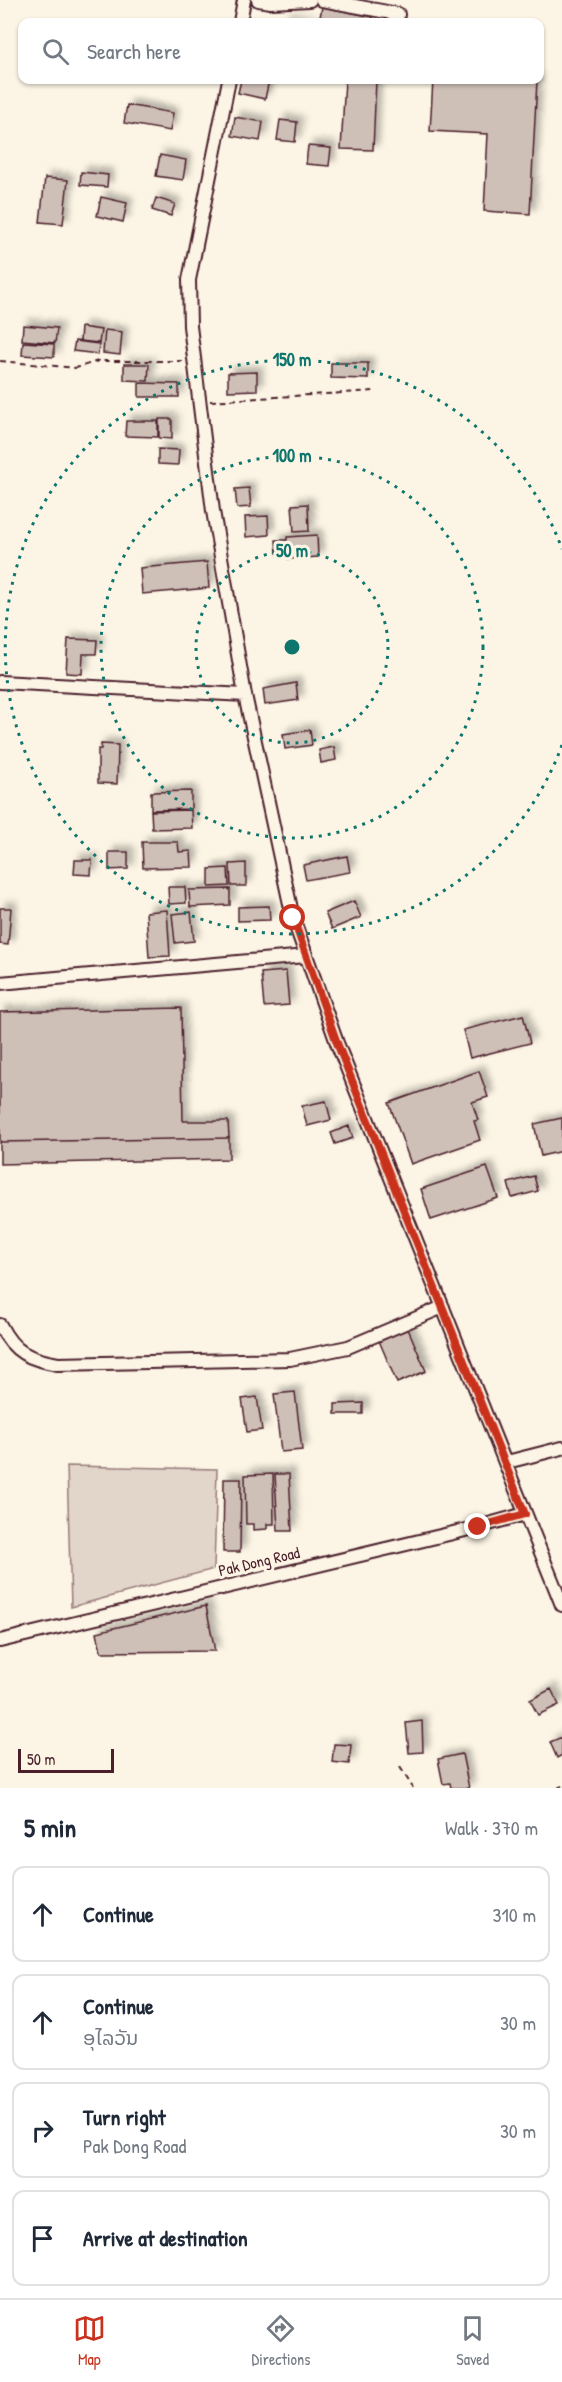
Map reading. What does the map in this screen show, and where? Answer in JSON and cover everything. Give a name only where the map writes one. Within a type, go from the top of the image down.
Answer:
[{"type":"street","points":[[241,18],[244,0]]},
{"type":"street","points":[[258,0],[271,2],[310,0]]},
{"type":"street","points":[[322,0],[398,14],[398,18]]},
{"type":"street","points":[[227,84],[189,280],[190,326],[213,511],[245,695],[293,918],[337,1043],[507,1462],[525,1514],[562,1605]]},
{"type":"street","points":[[0,682],[245,695]]},
{"type":"street","points":[[0,983],[306,956]]},
{"type":"street","points":[[0,1325],[9,1343],[34,1360],[58,1364],[290,1359],[348,1347],[443,1307]]},
{"type":"street","points":[[507,1462],[562,1448]]},
{"type":"street","name":"Pak Dong Road","points":[[0,1641],[525,1514]]},
{"type":"path","points":[[0,361],[76,368],[98,361],[194,361]]},
{"type":"path","points":[[200,401],[375,391]]},
{"type":"path","points":[[400,1767],[413,1788]]},
{"type":"path","points":[[558,1788],[562,1786]]},
{"type":"shaded area","points":[[67,1466],[217,1469],[214,1569],[71,1607]]},
{"type":"building","points":[[322,7],[373,17],[373,18],[320,18]]},
{"type":"building","points":[[240,84],[268,84],[265,99],[238,93]]},
{"type":"building","points":[[345,84],[376,84],[373,150],[341,149]]},
{"type":"building","points":[[433,84],[537,84],[530,214],[484,211],[488,134],[430,131]]},
{"type":"building","points":[[127,105],[173,113],[170,131],[124,123]]},
{"type":"building","points":[[235,117],[263,122],[260,141],[232,136]]},
{"type":"building","points":[[280,120],[297,122],[295,142],[277,140]]},
{"type":"building","points":[[308,146],[331,148],[329,166],[306,164]]},
{"type":"building","points":[[160,155],[186,160],[183,180],[156,176]]},
{"type":"building","points":[[81,172],[108,175],[107,187],[80,185]]},
{"type":"building","points":[[45,178],[68,180],[63,224],[40,222]]},
{"type":"building","points":[[101,197],[127,203],[123,222],[97,216]]},
{"type":"building","points":[[156,198],[175,204],[171,216],[152,210]]},
{"type":"building","points":[[23,325],[57,328],[55,343],[22,340]]},
{"type":"building","points":[[81,327],[101,330],[99,343],[80,341]]},
{"type":"building","points":[[105,330],[122,332],[120,355],[103,353]]},
{"type":"building","points":[[75,341],[99,344],[98,354],[73,351]]},
{"type":"building","points":[[23,342],[54,344],[54,357],[22,355]]},
{"type":"building","points":[[331,363],[368,363],[368,379],[331,378]]},
{"type":"building","points":[[124,364],[149,364],[148,381],[124,380]]},
{"type":"building","points":[[257,372],[257,390],[228,391],[228,373]]},
{"type":"building","points":[[139,383],[179,384],[179,397],[139,397]]},
{"type":"building","points":[[159,419],[172,419],[172,439],[159,438]]},
{"type":"building","points":[[126,421],[158,421],[158,437],[125,436]]},
{"type":"building","points":[[158,449],[179,450],[178,465],[158,464]]},
{"type":"building","points":[[249,488],[251,507],[237,508],[235,489]]},
{"type":"building","points":[[308,504],[309,531],[294,532],[292,505]]},
{"type":"building","points":[[268,516],[269,535],[246,537],[245,517]]},
{"type":"building","points":[[317,535],[318,557],[288,559],[288,553],[277,553],[276,540]]},
{"type":"building","points":[[207,562],[209,588],[142,594],[140,568]]},
{"type":"building","points":[[68,639],[97,640],[96,654],[83,654],[82,674],[66,673]]},
{"type":"building","points":[[296,683],[298,700],[265,705],[263,689]]},
{"type":"building","points":[[310,730],[312,745],[285,749],[283,734]]},
{"type":"building","points":[[101,744],[118,745],[117,784],[98,783],[98,749],[101,749]]},
{"type":"building","points":[[334,747],[336,760],[321,763],[319,750]]},
{"type":"building","points":[[191,791],[191,809],[151,810],[151,792]]},
{"type":"building","points":[[191,810],[192,828],[152,829],[151,811]]},
{"type":"building","points":[[142,842],[178,842],[179,852],[191,851],[192,867],[143,868]]},
{"type":"building","points":[[109,852],[128,852],[128,869],[109,870]]},
{"type":"building","points":[[347,856],[350,872],[306,880],[303,865]]},
{"type":"building","points":[[75,860],[92,860],[91,875],[74,874]]},
{"type":"building","points":[[246,863],[246,886],[231,886],[230,864]]},
{"type":"building","points":[[228,868],[229,886],[209,887],[209,869]]},
{"type":"building","points":[[168,887],[185,887],[186,903],[169,904]]},
{"type":"building","points":[[230,889],[230,905],[190,907],[189,890]]},
{"type":"building","points":[[354,901],[361,917],[332,929],[325,913]]},
{"type":"building","points":[[269,906],[270,920],[238,921],[238,907]]},
{"type":"building","points":[[0,908],[11,908],[8,945],[0,944]]},
{"type":"building","points":[[167,910],[170,956],[149,957],[146,912]]},
{"type":"building","points":[[191,912],[194,941],[175,943],[172,914]]},
{"type":"building","points":[[286,971],[289,1005],[264,1007],[261,973]]},
{"type":"building","points":[[181,1008],[183,1121],[228,1121],[229,1138],[0,1142],[0,1012]]},
{"type":"building","points":[[523,1015],[530,1043],[470,1058],[463,1030]]},
{"type":"building","points":[[479,1071],[488,1097],[472,1102],[478,1120],[474,1121],[480,1140],[411,1164],[389,1103]]},
{"type":"building","points":[[326,1101],[331,1120],[307,1126],[302,1106]]},
{"type":"building","points":[[562,1118],[562,1151],[541,1156],[534,1124]]},
{"type":"building","points":[[349,1126],[353,1138],[335,1144],[331,1133]]},
{"type":"building","points":[[229,1138],[229,1159],[0,1164],[0,1142]]},
{"type":"building","points":[[487,1167],[498,1198],[431,1220],[421,1189]]},
{"type":"building","points":[[534,1176],[538,1191],[512,1198],[508,1183]]},
{"type":"building","points":[[406,1324],[426,1371],[397,1383],[377,1336]]},
{"type":"building","points":[[295,1392],[302,1450],[281,1452],[274,1394]]},
{"type":"building","points":[[257,1397],[262,1430],[247,1432],[242,1399]]},
{"type":"building","points":[[363,1403],[363,1414],[335,1414],[335,1404]]},
{"type":"building","points":[[273,1474],[274,1524],[267,1524],[267,1529],[253,1530],[253,1524],[246,1524],[245,1475]]},
{"type":"building","points":[[275,1474],[289,1474],[292,1531],[278,1531]]},
{"type":"building","points":[[224,1479],[241,1479],[240,1552],[223,1552]]},
{"type":"building","points":[[206,1606],[215,1651],[101,1652],[97,1632]]},
{"type":"building","points":[[551,1689],[559,1705],[538,1715],[530,1700]]},
{"type":"building","points":[[422,1721],[423,1752],[409,1753],[406,1723]]},
{"type":"building","points":[[562,1737],[562,1755],[557,1758],[550,1742]]},
{"type":"building","points":[[334,1744],[351,1745],[349,1764],[332,1762]]},
{"type":"building","points":[[462,1754],[469,1788],[451,1788],[450,1783],[443,1784],[438,1759]]},
{"type":"route","points":[[293,918],[337,1043],[507,1462],[525,1514],[478,1527]]}]
